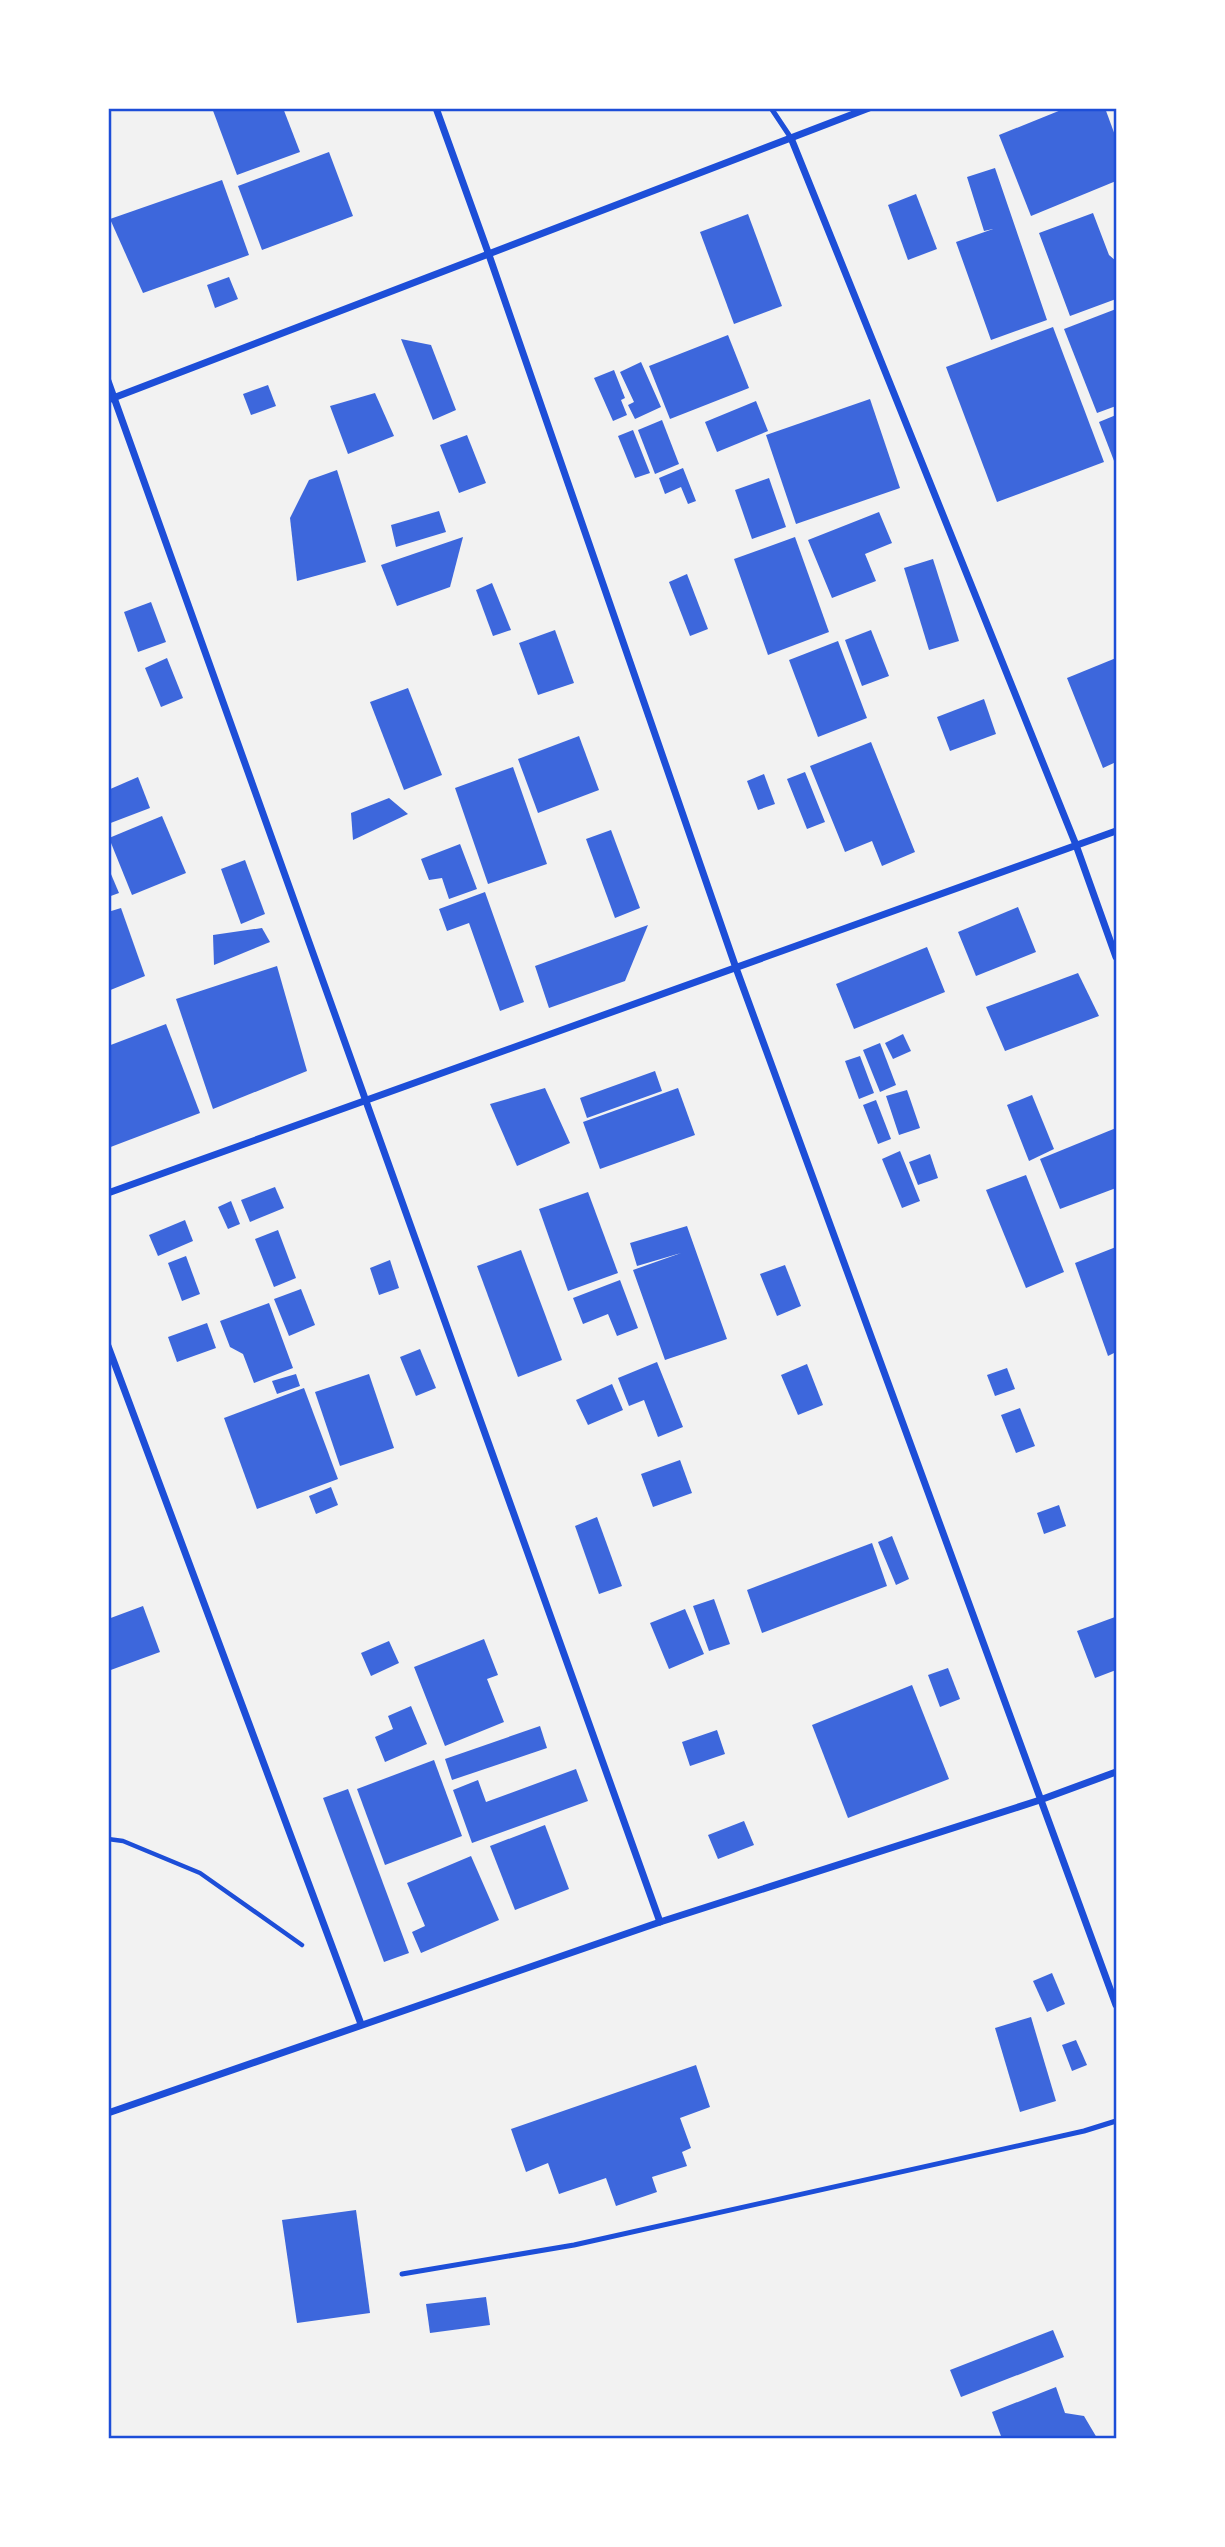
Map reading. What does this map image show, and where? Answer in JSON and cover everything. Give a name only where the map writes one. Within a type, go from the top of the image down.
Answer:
[{"type":"street","points":[[436,108],[736,968],[1116,2005]]},
{"type":"street","points":[[112,399],[869,108]]},
{"type":"street","points":[[790,138],[1076,845],[1116,957]]},
{"type":"street","points":[[108,381],[112,399],[660,1922]]},
{"type":"street","points":[[108,1193],[1116,831]]},
{"type":"street","points":[[108,1346],[361,2024]]},
{"type":"street","points":[[108,2113],[660,1922],[1040,1800],[1116,1772]]},
{"type":"lane","points":[[771,108],[790,138]]},
{"type":"lane","points":[[402,2274],[574,2245],[1084,2131],[1116,2121]]},
{"type":"path","points":[[108,1839],[123,1841],[200,1873],[342,1973]]},
{"type":"building","points":[[212,108],[283,108],[300,152],[237,175]]},
{"type":"building","points":[[1066,108],[1105,108],[1116,138],[1116,181],[1031,216],[999,135]]},
{"type":"building","points":[[329,152],[353,216],[262,250],[238,186]]},
{"type":"building","points":[[995,168],[1047,320],[991,340],[956,242],[993,229],[984,231],[967,177]]},
{"type":"building","points":[[222,180],[249,255],[143,293],[110,219]]},
{"type":"building","points":[[916,194],[937,249],[908,260],[888,205]]},
{"type":"building","points":[[1093,213],[1109,255],[1116,261],[1116,299],[1070,316],[1039,233]]},
{"type":"building","points":[[748,214],[782,306],[734,324],[700,232]]},
{"type":"building","points":[[229,277],[238,299],[215,308],[207,285]]},
{"type":"building","points":[[1116,309],[1116,406],[1097,413],[1064,329]]},
{"type":"building","points":[[1053,327],[1104,462],[997,502],[946,367]]},
{"type":"building","points":[[728,335],[749,388],[670,419],[649,366]]},
{"type":"building","points":[[401,339],[431,345],[456,410],[433,420]]},
{"type":"building","points":[[641,362],[661,407],[635,419],[628,405],[634,402],[620,372]]},
{"type":"building","points":[[614,370],[625,398],[621,400],[627,415],[613,421],[594,378]]},
{"type":"building","points":[[268,385],[276,406],[251,415],[243,394]]},
{"type":"building","points":[[375,393],[394,436],[348,454],[330,406]]},
{"type":"building","points":[[870,399],[900,488],[796,524],[766,435]]},
{"type":"building","points":[[756,401],[768,431],[717,452],[705,422]]},
{"type":"building","points":[[1116,415],[1116,466],[1099,422]]},
{"type":"building","points":[[662,420],[679,464],[655,474],[638,430]]},
{"type":"building","points":[[633,430],[650,473],[635,478],[618,436]]},
{"type":"building","points":[[467,435],[486,483],[459,493],[440,445]]},
{"type":"building","points":[[683,468],[696,501],[688,504],[681,487],[665,494],[659,478]]},
{"type":"building","points":[[337,470],[366,562],[297,581],[290,518],[309,480]]},
{"type":"building","points":[[769,478],[786,527],[752,539],[735,490]]},
{"type":"building","points":[[439,511],[446,532],[396,547],[391,525]]},
{"type":"building","points":[[879,512],[892,543],[865,554],[876,581],[832,598],[808,540]]},
{"type":"building","points":[[463,537],[450,587],[397,606],[381,565]]},
{"type":"building","points":[[795,537],[829,632],[768,655],[734,559]]},
{"type":"building","points":[[933,559],[959,641],[929,650],[904,568]]},
{"type":"building","points":[[687,574],[708,629],[690,636],[669,582]]},
{"type":"building","points":[[492,583],[511,630],[493,636],[476,590]]},
{"type":"building","points":[[151,602],[166,642],[138,652],[124,612]]},
{"type":"building","points":[[555,630],[574,683],[538,695],[519,643]]},
{"type":"building","points":[[871,630],[889,676],[862,686],[845,640]]},
{"type":"building","points":[[838,641],[867,718],[818,737],[789,660]]},
{"type":"building","points":[[167,658],[183,698],[161,707],[145,668]]},
{"type":"building","points":[[1116,658],[1116,762],[1103,768],[1067,678]]},
{"type":"building","points":[[408,688],[442,775],[404,790],[370,702]]},
{"type":"building","points":[[984,699],[996,734],[950,751],[937,717]]},
{"type":"building","points":[[579,736],[599,790],[538,813],[518,759]]},
{"type":"building","points":[[871,742],[915,852],[882,866],[872,841],[845,852],[810,766]]},
{"type":"building","points":[[513,767],[547,864],[488,884],[455,788]]},
{"type":"building","points":[[805,772],[825,822],[807,829],[787,779]]},
{"type":"building","points":[[764,774],[775,804],[758,810],[747,781]]},
{"type":"building","points":[[138,777],[150,808],[108,824],[108,790]]},
{"type":"building","points":[[389,798],[408,814],[353,840],[351,813]]},
{"type":"building","points":[[162,816],[186,873],[132,895],[109,838]]},
{"type":"building","points":[[611,830],[640,908],[615,918],[586,839]]},
{"type":"building","points":[[460,844],[477,889],[449,899],[442,878],[429,880],[421,859]]},
{"type":"building","points":[[245,860],[265,914],[241,924],[221,869]]},
{"type":"building","points":[[108,867],[119,893],[108,897]]},
{"type":"building","points":[[485,892],[524,1002],[500,1011],[469,923],[447,931],[439,909]]},
{"type":"building","points":[[1018,907],[1036,952],[976,976],[958,932]]},
{"type":"building","points":[[121,908],[145,976],[108,991],[108,912]]},
{"type":"building","points":[[648,925],[625,981],[549,1008],[535,966]]},
{"type":"building","points":[[262,928],[270,942],[214,965],[213,935]]},
{"type":"building","points":[[927,947],[945,992],[854,1029],[836,984]]},
{"type":"building","points":[[277,966],[307,1071],[213,1109],[176,999]]},
{"type":"building","points":[[1078,973],[1099,1016],[1005,1051],[986,1007]]},
{"type":"building","points":[[166,1024],[200,1113],[108,1148],[108,1046]]},
{"type":"building","points":[[903,1034],[911,1051],[893,1059],[885,1043]]},
{"type":"building","points":[[880,1043],[896,1085],[880,1092],[863,1050]]},
{"type":"building","points":[[860,1056],[874,1093],[859,1099],[845,1061]]},
{"type":"building","points":[[655,1071],[662,1091],[587,1118],[580,1098]]},
{"type":"building","points":[[545,1088],[570,1143],[517,1166],[490,1104]]},
{"type":"building","points":[[678,1088],[695,1135],[600,1169],[583,1122]]},
{"type":"building","points":[[907,1090],[920,1128],[899,1135],[886,1096]]},
{"type":"building","points":[[1032,1095],[1054,1149],[1029,1161],[1007,1105]]},
{"type":"building","points":[[876,1100],[891,1139],[878,1144],[863,1105]]},
{"type":"building","points":[[1116,1128],[1116,1188],[1060,1209],[1040,1159]]},
{"type":"building","points":[[900,1151],[920,1201],[902,1208],[882,1159]]},
{"type":"building","points":[[930,1154],[938,1178],[918,1185],[909,1162]]},
{"type":"building","points":[[1026,1175],[1064,1272],[1026,1288],[986,1190]]},
{"type":"building","points":[[275,1187],[284,1208],[250,1222],[241,1200]]},
{"type":"building","points":[[588,1192],[618,1273],[568,1291],[539,1209]]},
{"type":"building","points":[[231,1201],[240,1224],[228,1229],[218,1207]]},
{"type":"building","points":[[185,1220],[193,1241],[158,1256],[149,1235]]},
{"type":"building","points":[[687,1226],[727,1339],[665,1360],[633,1270],[681,1253],[637,1266],[630,1243]]},
{"type":"building","points":[[278,1230],[296,1278],[274,1287],[255,1239]]},
{"type":"building","points":[[1116,1247],[1116,1352],[1108,1356],[1075,1263]]},
{"type":"building","points":[[521,1250],[562,1360],[518,1377],[477,1266]]},
{"type":"building","points":[[186,1256],[200,1294],[182,1301],[168,1263]]},
{"type":"building","points":[[390,1260],[399,1288],[379,1295],[370,1268]]},
{"type":"building","points":[[785,1265],[801,1306],[777,1316],[760,1274]]},
{"type":"building","points":[[620,1280],[638,1328],[617,1336],[608,1314],[583,1324],[573,1298]]},
{"type":"building","points":[[301,1289],[315,1325],[289,1336],[274,1299]]},
{"type":"building","points":[[269,1303],[293,1368],[254,1383],[243,1354],[230,1347],[220,1321]]},
{"type":"building","points":[[207,1323],[216,1348],[177,1362],[168,1337]]},
{"type":"building","points":[[420,1349],[436,1388],[416,1396],[400,1357]]},
{"type":"building","points":[[657,1362],[683,1427],[658,1437],[644,1400],[629,1406],[618,1378]]},
{"type":"building","points":[[807,1364],[823,1405],[798,1415],[781,1375]]},
{"type":"building","points":[[1007,1368],[1015,1389],[995,1396],[987,1375]]},
{"type":"building","points":[[296,1374],[300,1386],[277,1394],[272,1381]]},
{"type":"building","points":[[369,1374],[394,1448],[340,1466],[315,1392]]},
{"type":"building","points":[[612,1384],[623,1410],[588,1425],[576,1400]]},
{"type":"building","points":[[304,1388],[338,1479],[257,1509],[224,1418]]},
{"type":"building","points":[[1020,1408],[1035,1446],[1016,1453],[1001,1415]]},
{"type":"building","points":[[680,1460],[692,1493],[653,1507],[641,1474]]},
{"type":"building","points":[[331,1487],[338,1505],[316,1514],[309,1496]]},
{"type":"building","points":[[1059,1505],[1066,1526],[1044,1534],[1037,1513]]},
{"type":"building","points":[[597,1517],[622,1586],[599,1594],[575,1526]]},
{"type":"building","points":[[892,1536],[909,1579],[896,1585],[878,1542]]},
{"type":"building","points":[[872,1543],[887,1586],[762,1633],[747,1590]]},
{"type":"building","points":[[714,1599],[730,1644],[709,1651],[693,1606]]},
{"type":"building","points":[[143,1606],[160,1652],[108,1671],[108,1619]]},
{"type":"building","points":[[685,1609],[704,1654],[669,1669],[650,1623]]},
{"type":"building","points":[[1115,1617],[1116,1670],[1095,1678],[1077,1631]]},
{"type":"building","points":[[484,1639],[498,1675],[487,1679],[504,1722],[445,1746],[414,1667]]},
{"type":"building","points":[[389,1641],[399,1663],[371,1676],[361,1653]]},
{"type":"building","points":[[948,1668],[960,1699],[940,1707],[928,1675]]},
{"type":"building","points":[[912,1685],[949,1779],[848,1818],[812,1725]]},
{"type":"building","points":[[411,1706],[427,1744],[385,1762],[375,1737],[393,1729],[388,1716]]},
{"type":"building","points":[[540,1726],[547,1748],[452,1780],[445,1759]]},
{"type":"building","points":[[717,1730],[725,1754],[690,1766],[682,1742]]},
{"type":"building","points":[[434,1760],[462,1836],[385,1865],[357,1789]]},
{"type":"building","points":[[576,1769],[588,1801],[472,1843],[453,1790],[478,1780],[486,1802]]},
{"type":"building","points":[[348,1789],[409,1953],[384,1962],[323,1798]]},
{"type":"building","points":[[744,1821],[754,1845],[718,1859],[708,1835]]},
{"type":"building","points":[[545,1825],[569,1889],[515,1910],[490,1846]]},
{"type":"building","points":[[471,1856],[499,1920],[421,1953],[412,1932],[425,1926],[407,1883]]},
{"type":"building","points":[[1052,1973],[1065,2004],[1047,2012],[1033,1981]]},
{"type":"building","points":[[1031,2017],[1056,2101],[1020,2112],[995,2028]]},
{"type":"building","points":[[1076,2040],[1087,2065],[1072,2071],[1062,2045]]},
{"type":"building","points":[[696,2065],[710,2107],[680,2118],[691,2148],[682,2152],[687,2166],[652,2177],[657,2192],[616,2206],[606,2178],[559,2194],[548,2163],[526,2172],[511,2129]]},
{"type":"building","points":[[356,2210],[370,2313],[297,2323],[282,2220]]},
{"type":"building","points":[[486,2297],[490,2325],[430,2333],[426,2304]]},
{"type":"building","points":[[1053,2330],[1064,2357],[961,2397],[950,2370]]},
{"type":"building","points":[[1056,2387],[1065,2413],[1084,2416],[1097,2438],[996,2438],[1001,2436],[992,2412]]}]
